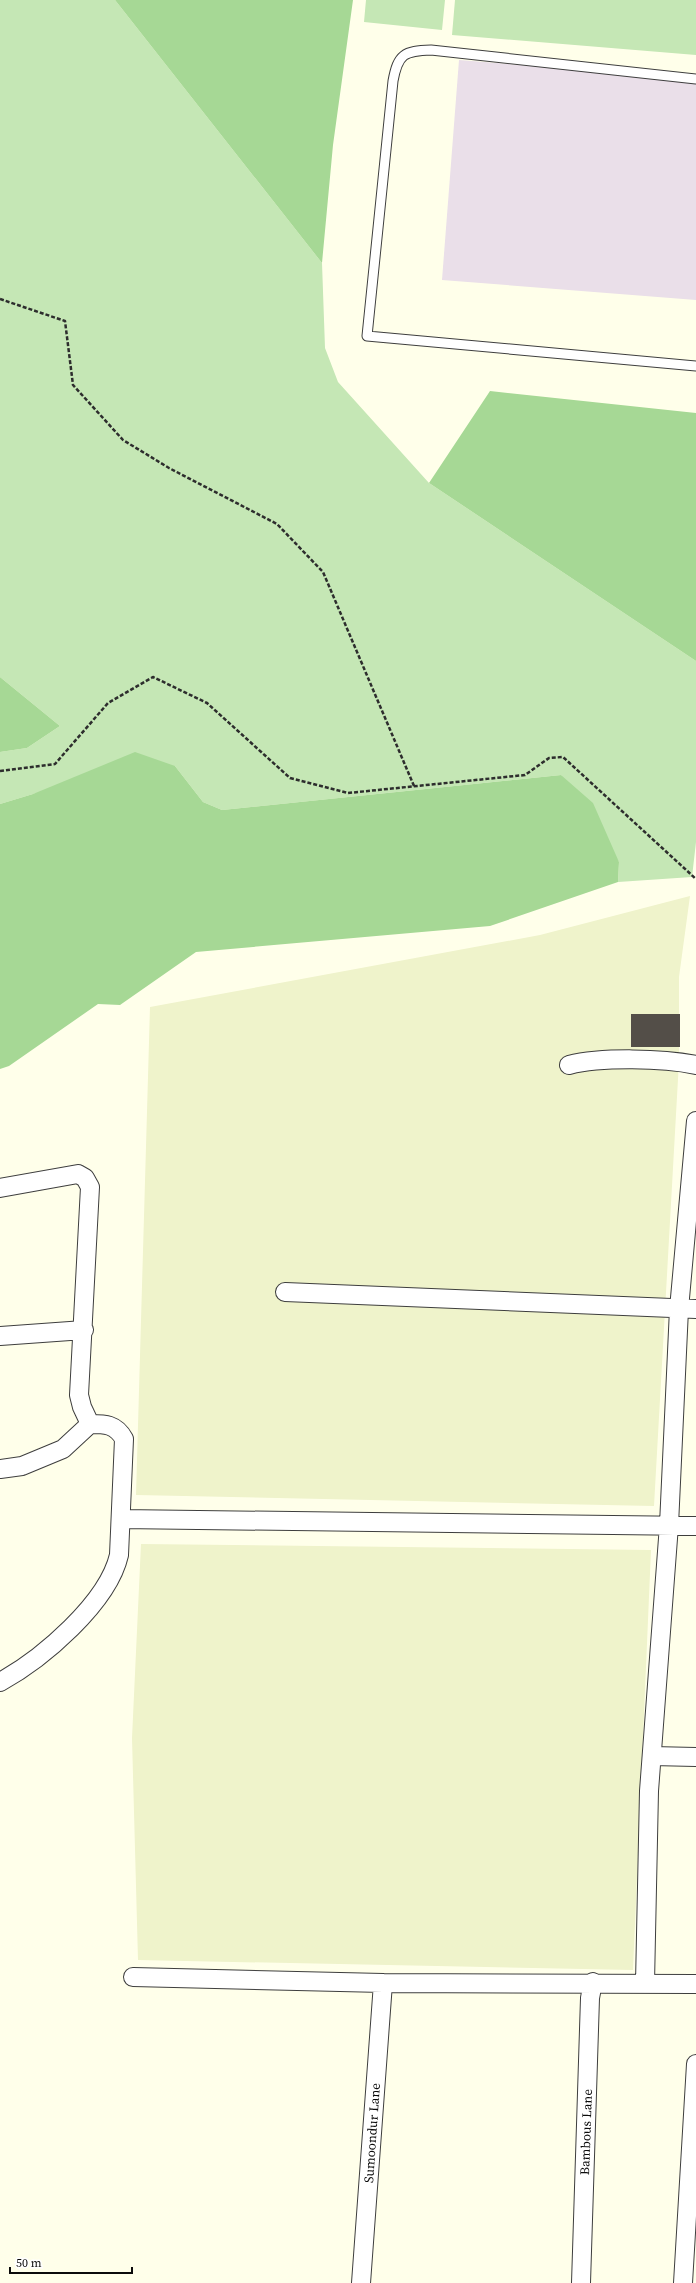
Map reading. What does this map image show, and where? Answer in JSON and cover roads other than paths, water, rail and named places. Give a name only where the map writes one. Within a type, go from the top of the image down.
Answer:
[{"type":"street","points":[[569,1065],[587,1061],[679,1061],[696,1064]]},
{"type":"street","points":[[645,1983],[652,1756],[669,1525],[688,1309],[696,1121]]},
{"type":"street","points":[[0,1188],[78,1174],[85,1178],[90,1187],[80,1395],[82,1407],[90,1424]]},
{"type":"street","points":[[284,1292],[688,1309]]},
{"type":"street","points":[[0,1336],[84,1330]]},
{"type":"street","points":[[0,1469],[22,1466],[63,1449],[90,1424],[113,1426],[119,1431],[124,1439],[119,1555],[115,1571],[104,1591],[86,1614],[28,1665],[0,1682]]},
{"type":"street","points":[[121,1519],[696,1526]]},
{"type":"street","points":[[652,1756],[696,1757]]},
{"type":"street","points":[[133,1977],[383,1983],[593,1982],[696,1984]]},
{"type":"street","name":"Bambous Lane","points":[[581,2283],[590,2011],[593,1982]]},
{"type":"street","name":"Sumoondur Lane","points":[[361,2283],[383,1983]]},
{"type":"street","points":[[683,2283],[696,2064]]},
{"type":"lane","points":[[696,79],[430,50],[410,51],[401,58],[396,67],[393,81],[367,336],[696,366]]}]
